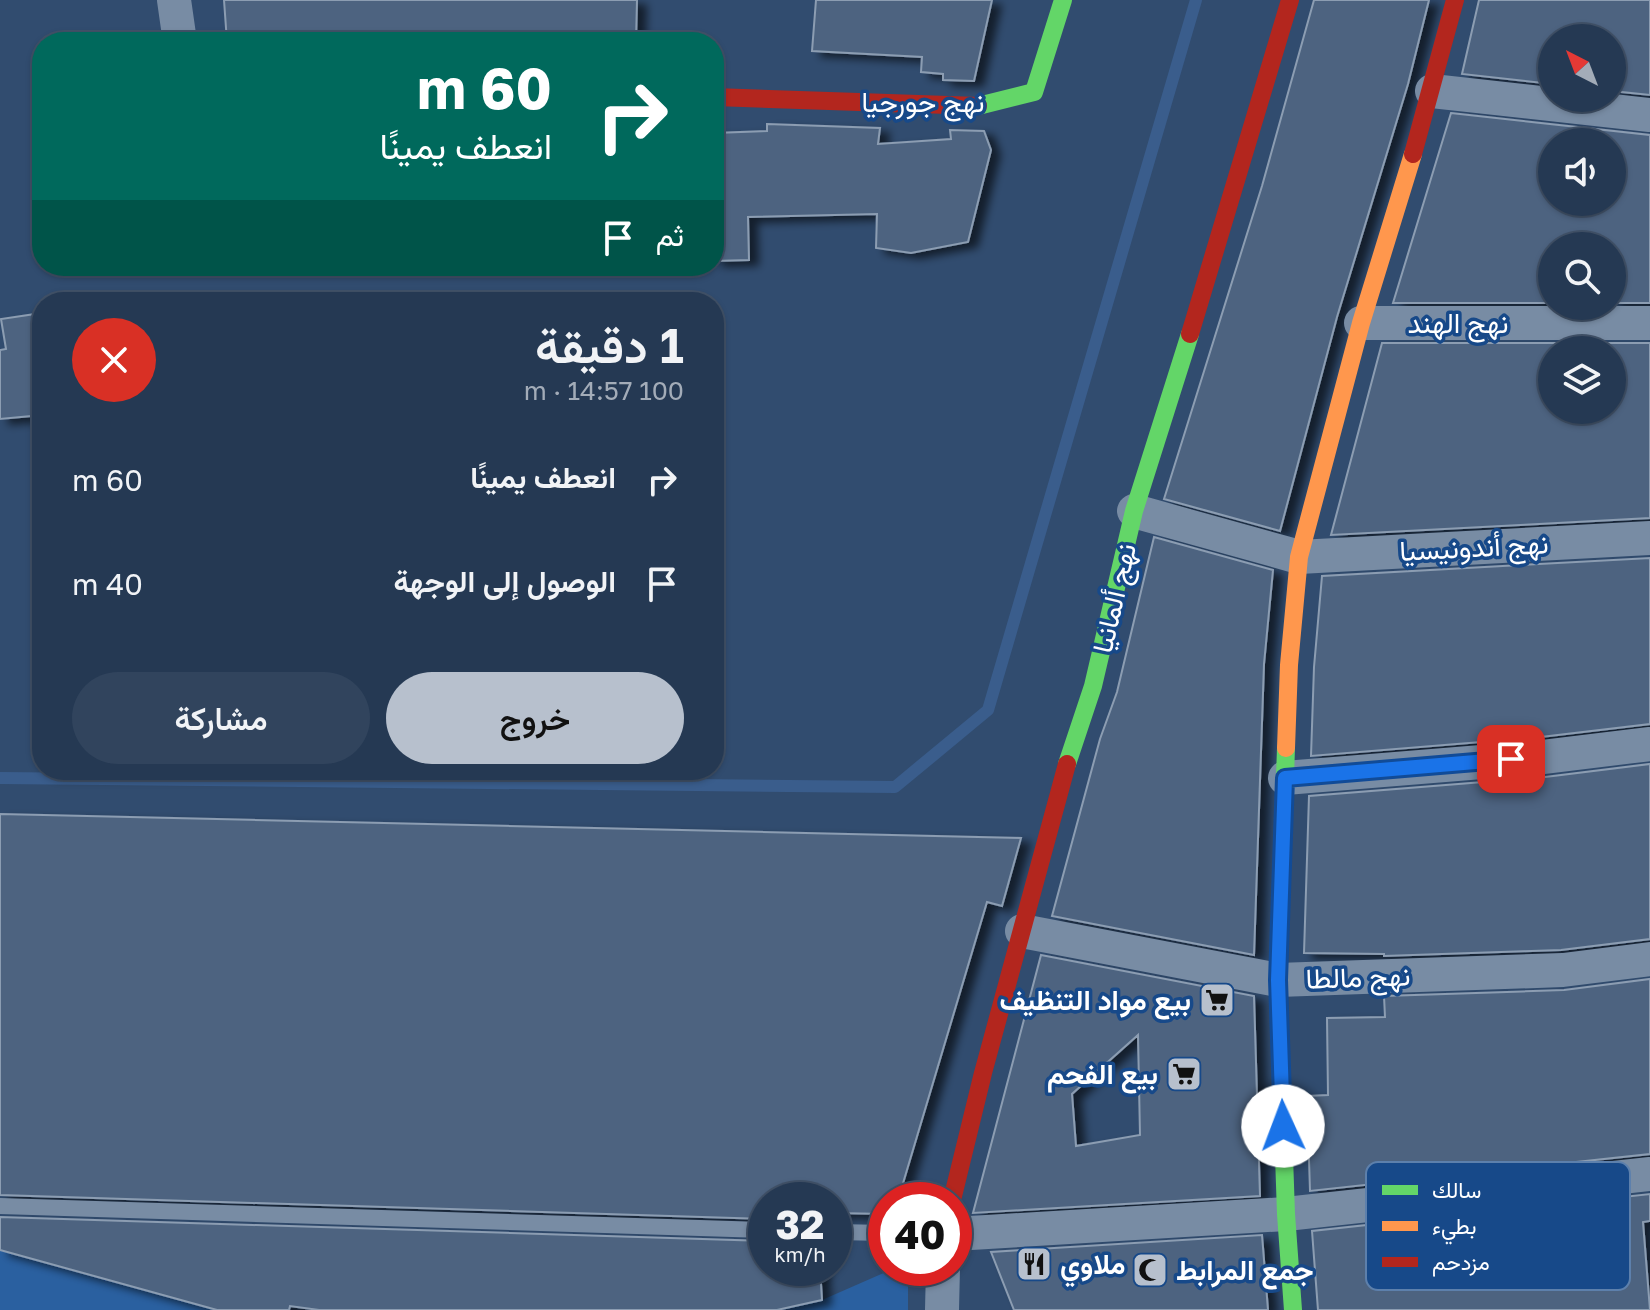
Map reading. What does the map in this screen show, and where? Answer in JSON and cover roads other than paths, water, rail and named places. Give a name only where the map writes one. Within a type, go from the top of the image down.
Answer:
[{"type":"street","points":[[174,0],[179,32]]},
{"type":"street","name":"نهج جورجيا","points":[[724,97],[983,106],[1034,92],[1063,0]]},
{"type":"street","name":"نهج ألمانيا","points":[[956,1182],[1076,731],[1093,686],[1134,511],[1238,179],[1290,0]]},
{"type":"street","points":[[1293,1310],[1286,1214],[1278,980],[1289,665],[1299,557],[1361,323],[1432,91],[1455,0]]},
{"type":"street","points":[[1432,91],[1650,115]]},
{"type":"street","name":"نهج الهند","points":[[1361,323],[1650,323]]},
{"type":"street","name":"نهج أندونيسيا","points":[[1134,511],[1299,557],[1650,538]]},
{"type":"street","points":[[1285,778],[1543,757],[1650,744]]},
{"type":"street","name":"نهج مالطا","points":[[1022,931],[1278,980],[1563,970],[1650,959]]},
{"type":"street","points":[[1630,1176],[1650,1174]]},
{"type":"street","points":[[972,1233],[1286,1214],[1366,1205]]},
{"type":"street","points":[[942,1310],[943,1286]]},
{"type":"lane","points":[[0,1206],[748,1229]]},
{"type":"waterway","points":[[199,780],[895,787],[988,710],[1196,0]]},
{"type":"waterway","points":[[0,778],[32,778]]},
{"type":"place","name":"بيع مواد التنظيف","points":[[1217,1000]]},
{"type":"place","name":"بيع الفحم","points":[[1184,1074]]},
{"type":"place","name":"ملاوي","points":[[1034,1264]]},
{"type":"place","name":"جمع المرابط","points":[[1150,1270]]}]
